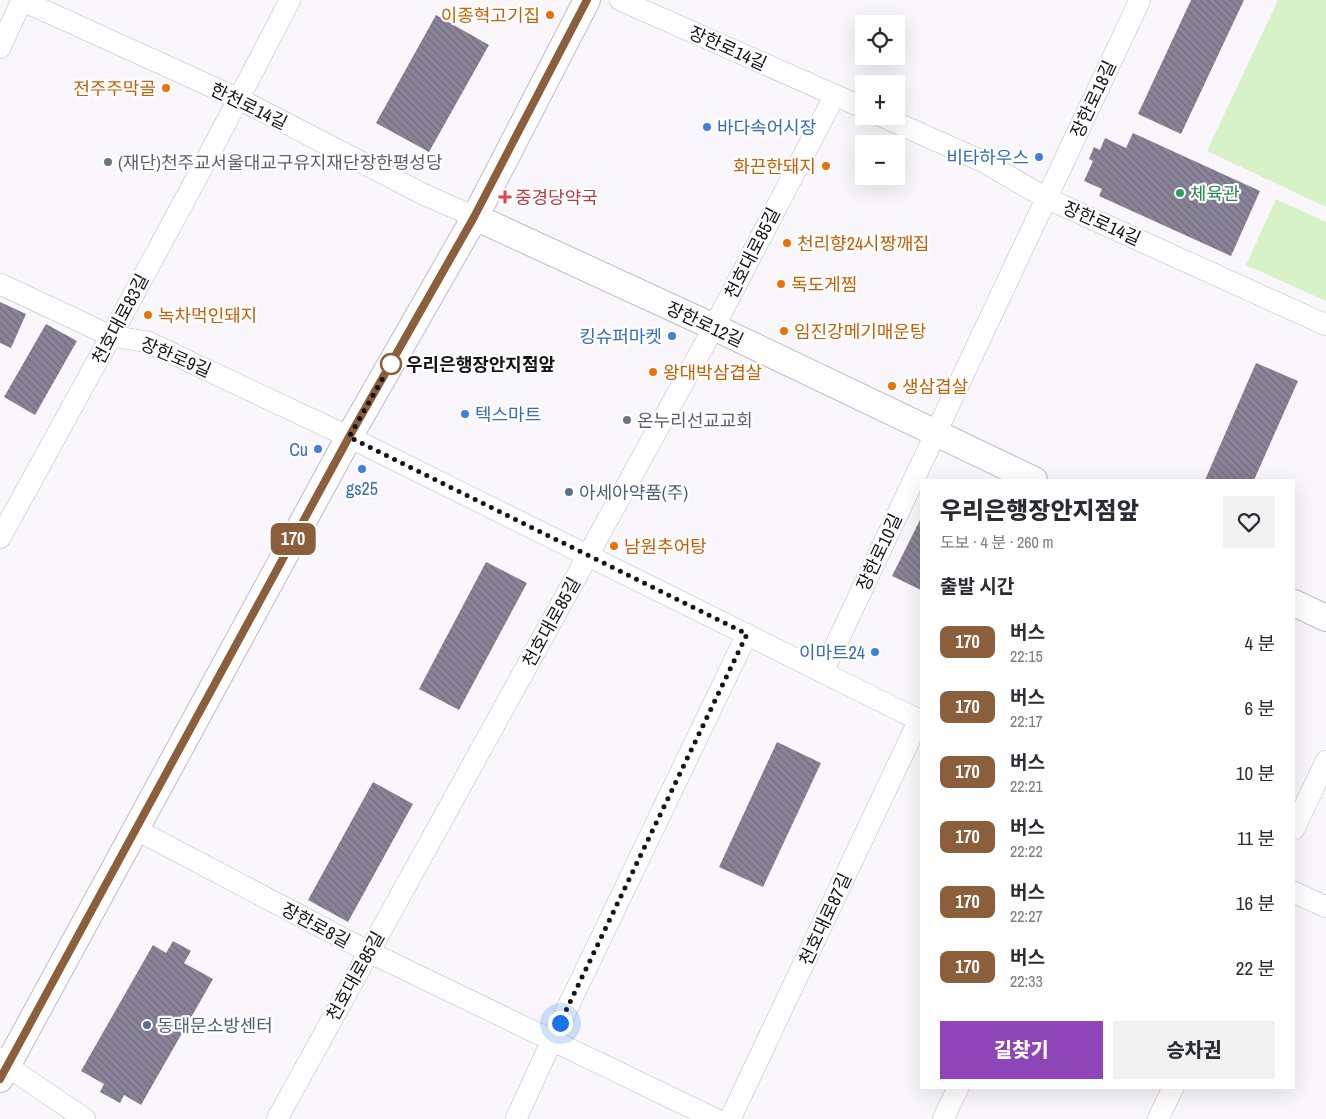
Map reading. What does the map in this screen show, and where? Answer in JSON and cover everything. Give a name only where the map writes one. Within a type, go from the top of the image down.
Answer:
[{"type":"street","name":"한천로14길","points":[[22,0],[239,99],[423,194],[474,217]]},
{"type":"street","points":[[0,48],[22,0]]},
{"type":"street","name":"천호대로83길","points":[[0,538],[239,99],[290,0]]},
{"type":"street","points":[[85,1119],[2,1068],[136,830],[349,437],[474,217],[587,0]]},
{"type":"street","name":"장한로14길","points":[[620,0],[855,104]]},
{"type":"street","name":"장한로18길","points":[[1046,198],[1140,0]]},
{"type":"street","name":"천호대로85길","points":[[277,1119],[714,327],[834,95]]},
{"type":"street","name":"장한로14길","points":[[901,125],[984,162],[1046,198],[1326,325]]},
{"type":"street","points":[[935,433],[1046,198]]},
{"type":"street","name":"장한로12길","points":[[474,217],[714,327],[1032,479]]},
{"type":"street","name":"장한로9길","points":[[0,284],[111,336],[148,342],[349,437]]},
{"type":"street","name":"장한로10길","points":[[823,672],[935,433]]},
{"type":"street","points":[[349,437],[920,720]]},
{"type":"street","points":[[1295,603],[1326,618]]},
{"type":"street","points":[[516,1119],[747,634]]},
{"type":"street","name":"천호대로87길","points":[[730,1119],[920,720]]},
{"type":"street","points":[[1295,827],[1326,761]]},
{"type":"street","name":"장한로8길","points":[[136,830],[369,952],[715,1119]]},
{"type":"street","points":[[1295,892],[1326,907]]},
{"type":"street","points":[[944,1119],[958,1089]]},
{"type":"street","points":[[1158,1119],[1173,1089]]},
{"type":"green space","points":[[1278,0],[1326,0],[1326,207],[1207,151]]},
{"type":"green space","points":[[1276,199],[1326,222],[1326,301],[1246,265]]},
{"type":"building","points":[[1191,0],[1244,0],[1181,134],[1138,114]]},
{"type":"building","points":[[436,15],[489,45],[429,152],[376,123]]},
{"type":"building","name":"체육관","points":[[1133,133],[1260,191],[1231,256],[1099,196],[1102,189],[1084,181],[1093,161],[1089,159],[1094,147],[1100,150],[1105,138],[1126,148]]},
{"type":"building","points":[[0,302],[26,314],[11,348],[0,343]]},
{"type":"building","points":[[46,324],[77,341],[35,415],[4,397]]},
{"type":"building","points":[[1256,363],[1298,381],[1254,479],[1205,479]]},
{"type":"building","points":[[920,520],[920,590],[892,576]]},
{"type":"building","points":[[486,562],[527,583],[459,710],[419,689]]},
{"type":"building","points":[[777,742],[821,763],[763,887],[719,867]]},
{"type":"building","points":[[373,782],[413,804],[348,922],[308,900]]},
{"type":"building","name":"동대문소방센터","points":[[173,941],[191,951],[184,963],[213,979],[141,1105],[124,1095],[120,1103],[100,1092],[104,1084],[81,1071],[153,945],[166,953]]},
{"type":"bus line","name":"170","points":[[0,1079],[349,437],[474,217],[587,0]]},
{"type":"place","name":"이종혁고기집","points":[[550,15]]},
{"type":"place","name":"전주주막골","points":[[166,88]]},
{"type":"place","name":"바다속어시장","points":[[707,127]]},
{"type":"place","name":"비타하우스","points":[[1039,157]]},
{"type":"place","name":"(재단)천주교서울대교구유지재단장한평성당","points":[[108,162]]},
{"type":"place","name":"화끈한돼지","points":[[826,166]]},
{"type":"place","name":"체육관","points":[[1180,193]]},
{"type":"place","name":"중경당약국","points":[[505,197]]},
{"type":"place","name":"천리향24시짱깨집","points":[[787,243]]},
{"type":"place","name":"독도게찜","points":[[781,284]]},
{"type":"place","name":"녹차먹인돼지","points":[[148,315]]},
{"type":"place","name":"임진강메기매운탕","points":[[784,331]]},
{"type":"place","name":"킹슈퍼마켓","points":[[672,336]]},
{"type":"place","name":"우리은행장안지점앞","points":[[391,364]]},
{"type":"place","name":"왕대박삼겹살","points":[[653,372]]},
{"type":"place","name":"생삼겹살","points":[[892,386]]},
{"type":"place","name":"텍스마트","points":[[465,414]]},
{"type":"place","name":"온누리선교교회","points":[[627,420]]},
{"type":"place","name":"Cu","points":[[318,449]]},
{"type":"place","name":"gs25","points":[[362,469]]},
{"type":"place","name":"아세아약품(주)","points":[[569,492]]},
{"type":"place","name":"남원추어탕","points":[[614,546]]},
{"type":"place","name":"이마트24","points":[[875,652]]},
{"type":"place","name":"동대문소방센터","points":[[147,1025]]},
{"type":"route","points":[[391,364],[349,437],[747,634],[560,1023]]}]
